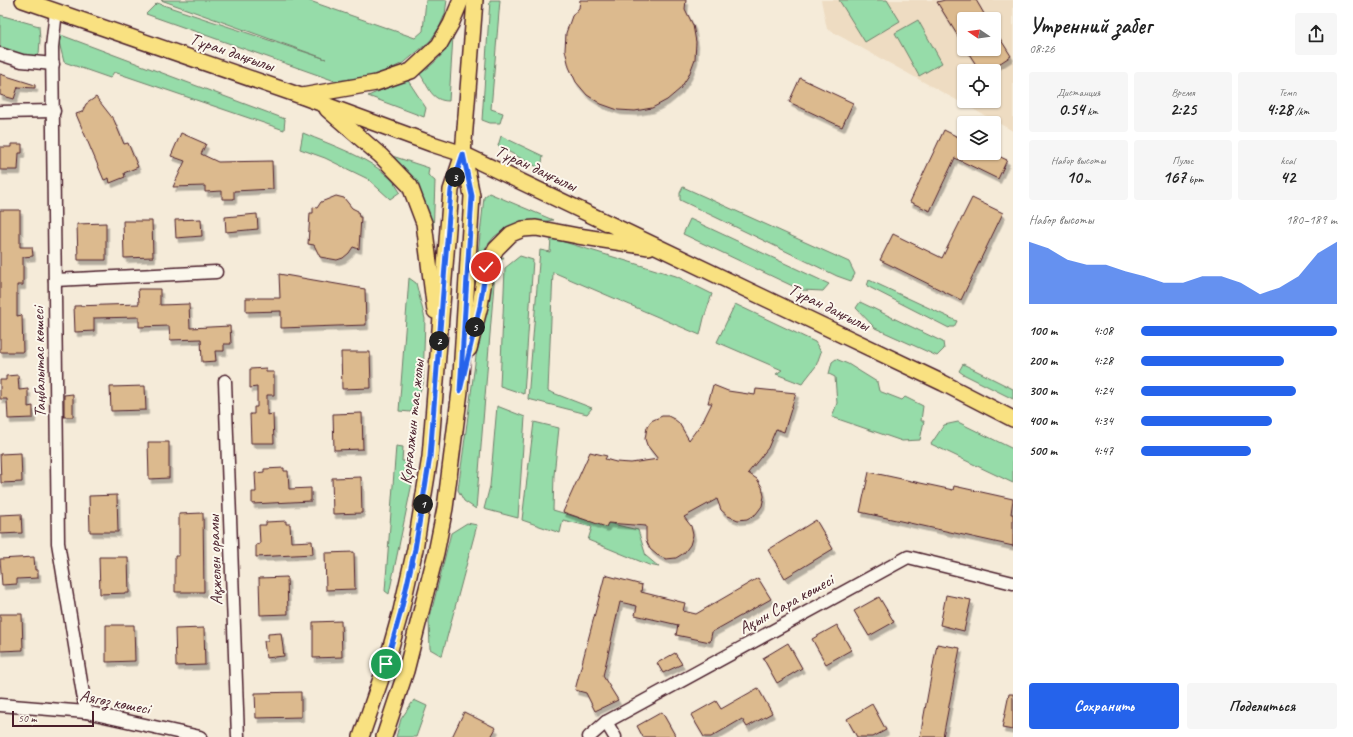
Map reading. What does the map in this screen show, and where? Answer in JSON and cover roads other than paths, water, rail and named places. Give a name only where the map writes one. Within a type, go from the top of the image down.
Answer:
[{"type":"main road","name":"Тұран даңғылы","points":[[23,0],[301,96],[463,154],[666,249],[943,383],[1013,419]]},
{"type":"main road","points":[[301,96],[376,83],[411,71],[439,45],[451,24],[461,0]]},
{"type":"main road","name":"Қорғалжын тас жолы","points":[[361,737],[386,664],[401,611],[415,549],[430,457],[451,190],[463,154],[475,0]]},
{"type":"main road","points":[[320,103],[381,156],[410,186],[424,223],[439,344]]},
{"type":"main road","name":"Қорғалжын тас жолы","points":[[384,737],[406,672],[436,553],[445,508],[460,391],[472,196],[463,154]]},
{"type":"main road","points":[[460,391],[480,306],[486,267],[496,249],[511,234],[523,229],[536,228],[666,249]]},
{"type":"street","name":"Таңбалытас көшесі","points":[[56,11],[52,47],[54,111],[58,543],[86,712]]},
{"type":"street","points":[[0,54],[22,61],[53,64]]},
{"type":"street","points":[[0,112],[54,111]]},
{"type":"street","points":[[55,280],[216,272]]},
{"type":"street","name":"Ақжелен орамы","points":[[225,381],[238,737]]},
{"type":"street","name":"Ақын Сара көшесі","points":[[589,737],[606,722],[908,557],[1013,583]]},
{"type":"street","name":"Аягөз көшесі","points":[[0,705],[86,712],[200,737]]},
{"type":"street","points":[[606,722],[615,737]]}]
